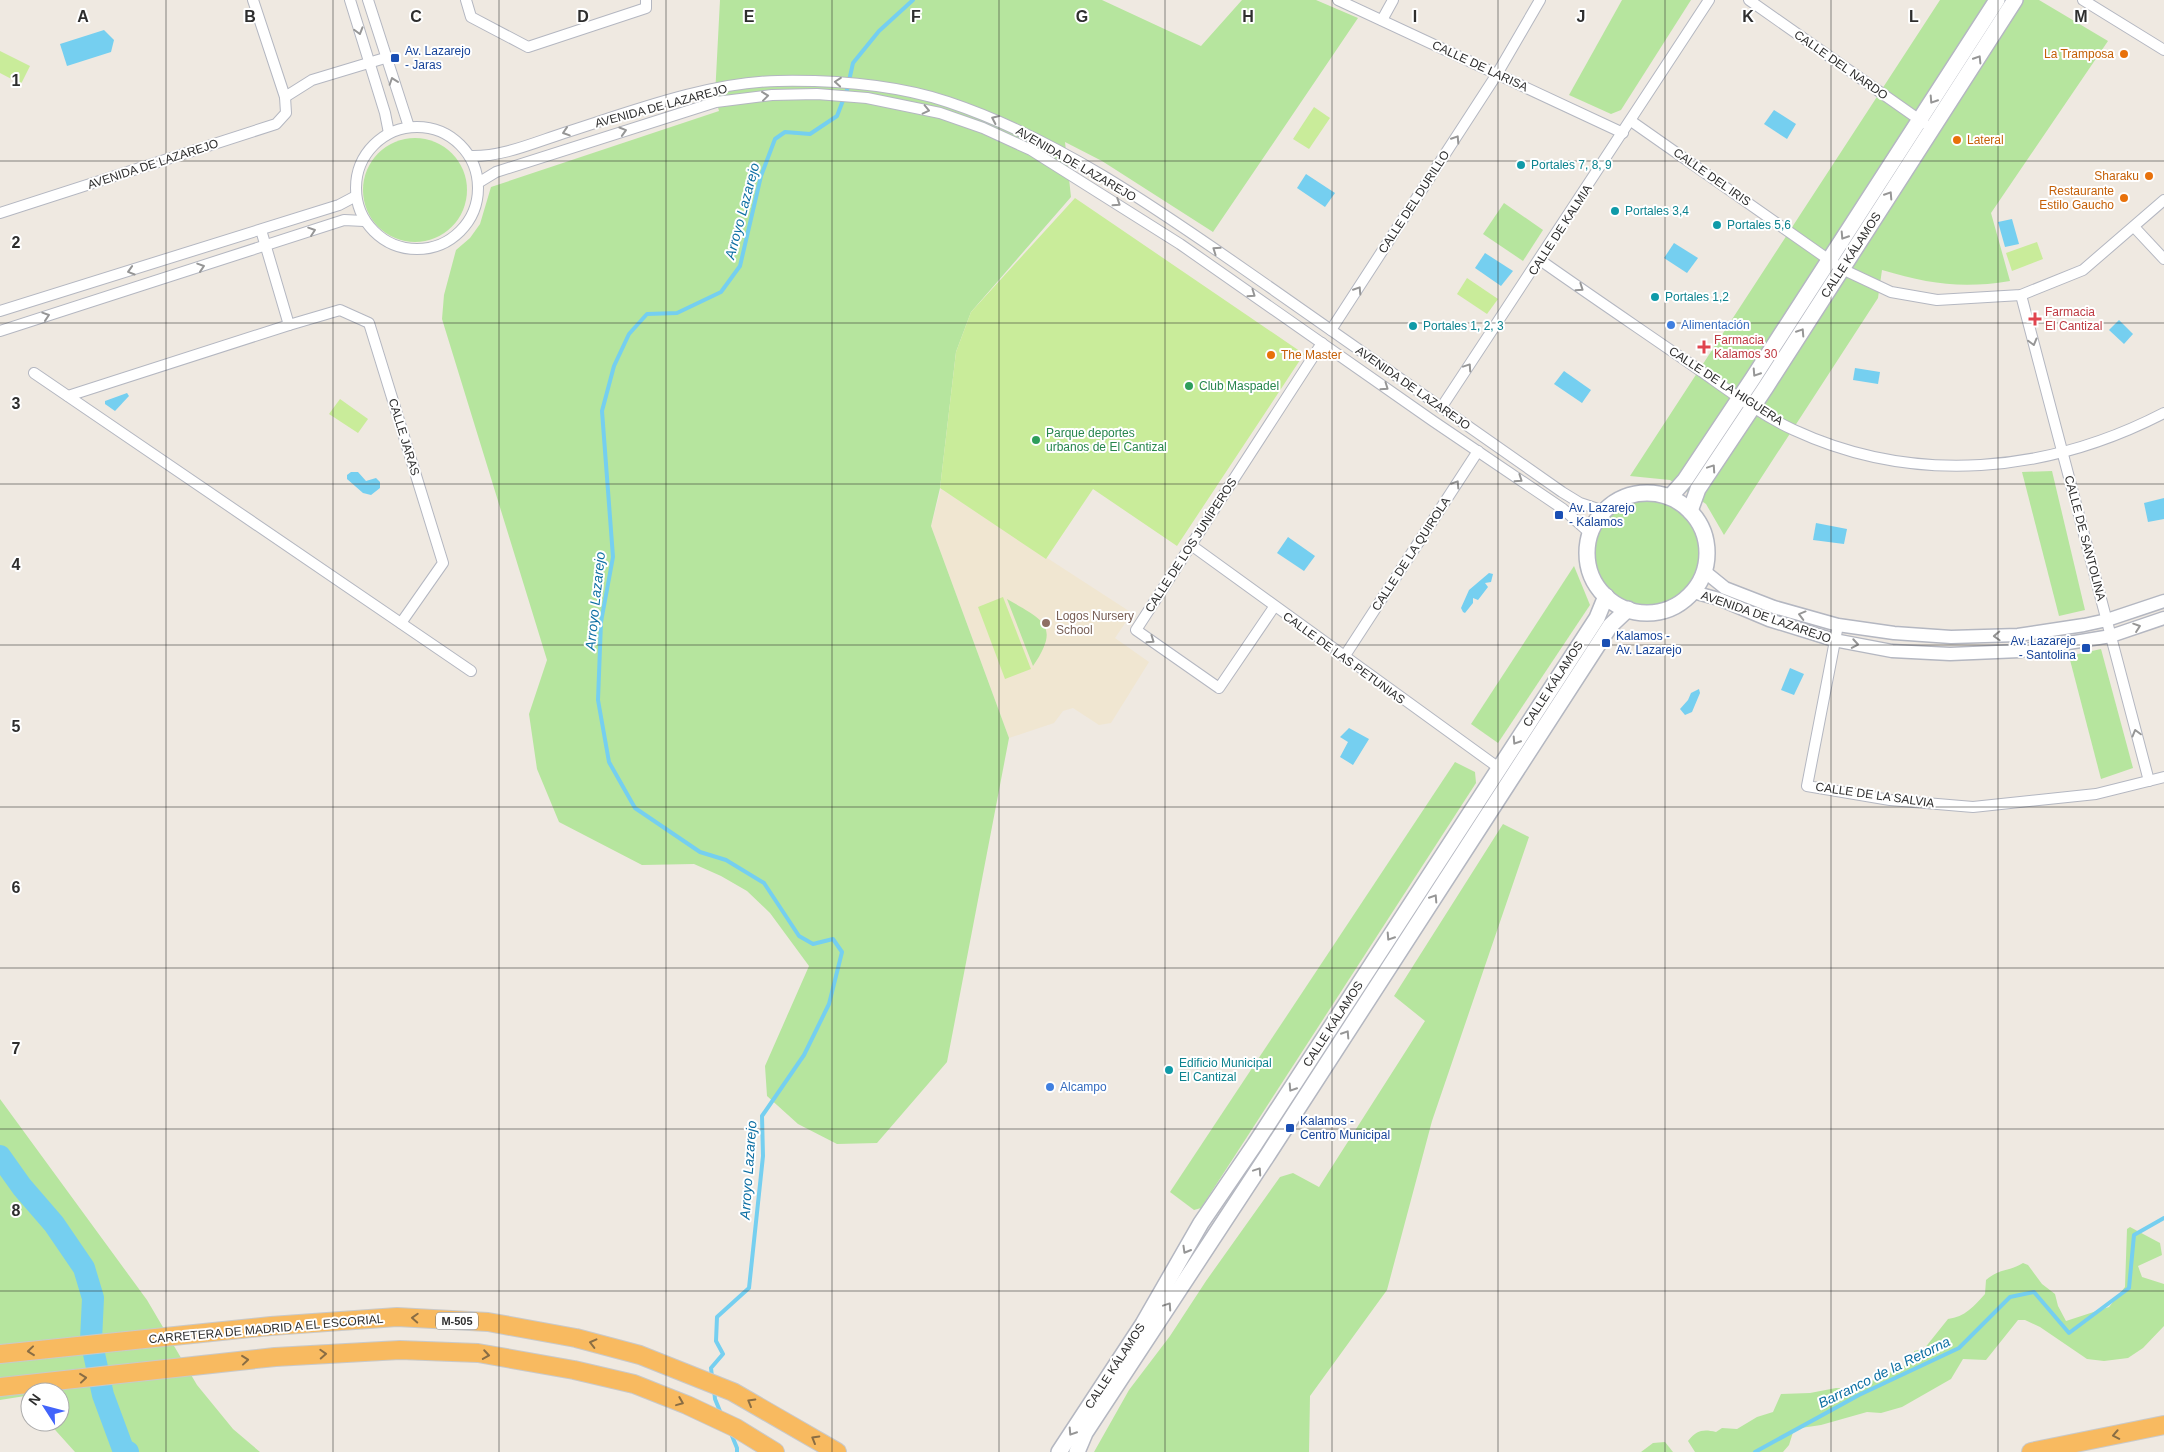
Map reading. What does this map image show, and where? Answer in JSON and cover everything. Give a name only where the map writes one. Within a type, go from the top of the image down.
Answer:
[{"type":"highway","name":"CARRETERA DE MADRID A EL ESCORIAL","points":[[0,1354],[271,1326],[397,1318],[488,1322],[576,1338],[640,1355],[734,1392],[837,1452]]},
{"type":"highway","points":[[0,1387],[275,1357],[400,1350],[478,1353],[574,1370],[634,1384],[687,1405],[736,1428],[774,1452]]},
{"type":"highway","points":[[2031,1452],[2164,1425]]},
{"type":"main road","name":"CALLE KÁLAMOS","points":[[1670,497],[1685,480],[1740,397],[1997,0]]},
{"type":"main road","name":"CALLE KÁLAMOS","points":[[1690,511],[1698,489],[1934,128],[2015,0]]},
{"type":"main road","points":[[1649,493],[1670,497],[1690,511],[1700,524],[1706,539],[1707,556],[1704,571],[1692,592],[1676,605],[1656,612],[1628,610],[1606,596],[1591,574],[1588,560],[1591,534],[1604,511],[1615,502],[1628,496],[1649,493]]},
{"type":"main road","name":"CALLE KÁLAMOS","points":[[1059,1452],[1143,1324],[1201,1223],[1271,1120],[1597,618],[1606,596]]},
{"type":"main road","name":"CALLE KÁLAMOS","points":[[1076,1452],[1085,1433],[1269,1153],[1610,626],[1628,610]]},
{"type":"street","name":"AVENIDA DE LAZAREJO","points":[[0,213],[276,124],[286,113],[285,96],[253,0]]},
{"type":"street","points":[[350,0],[385,113],[388,133]]},
{"type":"street","points":[[368,0],[385,58],[409,127]]},
{"type":"street","points":[[466,0],[471,17],[528,47],[646,8],[646,0]]},
{"type":"street","name":"CALLE DE LARISA","points":[[1338,0],[1623,133]]},
{"type":"street","points":[[1382,20],[1393,0]]},
{"type":"street","name":"CALLE DEL DURILLO","points":[[1331,330],[1497,74],[1540,0]]},
{"type":"street","name":"CALLE DE KALMIA","points":[[1441,408],[1709,0]]},
{"type":"street","name":"CALLE DEL NARDO","points":[[1749,0],[1934,128]]},
{"type":"street","points":[[2084,0],[2164,50]]},
{"type":"street","points":[[285,96],[312,80],[385,58]]},
{"type":"street","name":"AVENIDA DE LAZAREJO","points":[[470,156],[490,157],[602,121],[714,89],[771,81],[818,80],[869,85],[944,100],[988,116],[1039,140],[1188,231],[1580,503],[1604,511]]},
{"type":"street","name":"AVENIDA DE LAZAREJO","points":[[478,183],[496,172],[716,102],[772,95],[817,94],[868,98],[940,113],[983,128],[1031,150],[1180,244],[1478,452],[1568,512],[1591,534]]},
{"type":"street","name":"CALLE DEL IRIS","points":[[1631,121],[1842,269],[1891,292],[1937,300],[2021,294],[2084,270],[2135,228],[2164,200]]},
{"type":"street","points":[[409,127],[437,130],[450,136],[470,156],[476,169],[478,183],[478,200],[468,222],[451,240],[436,247],[420,250],[403,248],[388,243],[375,233],[364,221],[356,196],[359,166],[366,153],[388,133],[409,127]]},
{"type":"street","points":[[0,311],[339,205],[356,196]]},
{"type":"street","points":[[0,331],[266,247],[344,220],[364,221]]},
{"type":"street","points":[[2135,228],[2164,259]]},
{"type":"street","points":[[261,230],[288,325]]},
{"type":"street","name":"CALLE DE LA HIGUERA","points":[[1540,260],[1753,406],[1794,430],[1868,457],[1944,466],[1992,465],[2063,454],[2126,433],[2164,413]]},
{"type":"street","name":"CALLE DE SANTOLINA","points":[[2021,294],[2149,781]]},
{"type":"street","name":"CALLE JARAS","points":[[68,396],[340,310],[369,323],[443,563],[401,623]]},
{"type":"street","name":"CALLE DE LOS JUNÍPEROS","points":[[1274,607],[1219,688],[1136,630],[1322,343]]},
{"type":"street","points":[[34,373],[471,671]]},
{"type":"street","name":"CALLE DE LA QUIROLA","points":[[1344,657],[1478,452]]},
{"type":"street","name":"CALLE DE LAS PETUNIAS","points":[[1191,546],[1499,768]]},
{"type":"street","name":"AVENIDA DE LAZAREJO","points":[[1704,571],[1725,588],[1774,607],[1838,625],[1894,634],[1951,637],[2018,636],[2107,620],[2164,601]]},
{"type":"street","name":"AVENIDA DE LAZAREJO","points":[[1692,592],[1718,599],[1769,620],[1834,640],[1892,651],[1950,654],[2020,652],[2111,636],[2164,618]]},
{"type":"street","name":"CALLE DE LA SALVIA","points":[[1838,625],[1807,786],[1890,800],[1974,807],[2096,794],[2164,777]]},
{"type":"shaded area","name":"Logos Nursery School","points":[[941,489],[1132,613],[1115,638],[1149,662],[1111,723],[1099,725],[1073,708],[1063,711],[1054,723],[1009,738],[931,526]]},
{"type":"green space","points":[[720,0],[1102,0],[1201,46],[1242,0],[1316,0],[1358,18],[1213,232],[1102,161],[1065,142],[1071,197],[971,312],[956,352],[940,488],[931,526],[1009,738],[947,1062],[877,1143],[837,1144],[798,1124],[767,1096],[765,1066],[809,966],[770,913],[747,891],[721,876],[694,864],[642,865],[559,822],[537,769],[529,714],[547,660],[442,319],[444,295],[456,250],[470,238],[480,224],[491,187],[719,111],[715,96]]},
{"type":"green space","points":[[1622,0],[1691,0],[1621,110],[1611,114],[1569,95]]},
{"type":"green space","points":[[1940,0],[2039,0],[2108,41],[1991,213],[2010,281],[1976,285],[1946,284],[1915,279],[1882,270],[1878,298],[1724,535],[1706,504],[1670,480],[1630,476]]},
{"type":"green space","points":[[0,51],[30,66],[21,84],[0,73]]},
{"type":"green space","points":[[1314,107],[1330,118],[1309,149],[1293,139]]},
{"type":"green space","points":[[415,138],[435,142],[444,147],[458,161],[463,170],[467,190],[463,210],[458,219],[444,233],[435,238],[415,242],[395,238],[386,233],[372,219],[367,210],[363,190],[367,170],[372,161],[386,147],[395,142]]},
{"type":"green space","name":"Club Maspadel","points":[[1075,198],[1304,354],[1177,546],[1093,489],[1046,559],[940,488],[956,352],[971,312]]},
{"type":"green space","points":[[1504,203],[1543,230],[1523,261],[1483,234]]},
{"type":"green space","points":[[2037,242],[2043,259],[2012,271],[2006,253]]},
{"type":"green space","points":[[1467,278],[1498,299],[1487,314],[1457,294]]},
{"type":"green space","points":[[340,399],[368,419],[358,433],[329,414]]},
{"type":"green space","points":[[2052,471],[2085,610],[2059,616],[2022,472]]},
{"type":"green space","points":[[1647,499],[1668,503],[1685,515],[1697,532],[1701,553],[1697,574],[1685,591],[1668,603],[1647,607],[1626,603],[1609,591],[1597,574],[1593,553],[1597,532],[1609,515],[1626,503]]},
{"type":"green space","points":[[1574,566],[1590,605],[1498,743],[1471,724]]},
{"type":"green space","points":[[1003,597],[1031,669],[1005,679],[978,607]]},
{"type":"green space","points":[[1007,599],[1038,619],[1044,625],[1047,632],[1046,641],[1033,666]]},
{"type":"green space","points":[[2101,649],[2133,768],[2101,779],[2069,656]]},
{"type":"green space","points":[[1455,762],[1475,772],[1476,783],[1201,1208],[1194,1210],[1170,1192]]},
{"type":"green space","points":[[1503,824],[1529,837],[1432,1121],[1387,1290],[1310,1396],[1309,1452],[1094,1452],[1129,1390],[1170,1336],[1206,1281],[1280,1177],[1293,1173],[1319,1187],[1425,1021],[1394,996]]},
{"type":"green space","points":[[0,1099],[147,1300],[197,1385],[233,1429],[260,1452],[75,1452],[57,1432],[70,1432],[70,1382],[20,1382],[20,1397],[0,1400]]},
{"type":"green space","points":[[2130,1227],[2160,1243],[2162,1255],[2138,1266],[2142,1277],[2164,1284],[2164,1326],[2143,1348],[2128,1358],[2104,1361],[2087,1359],[2040,1327],[2025,1320],[2018,1320],[1986,1360],[1963,1359],[1951,1379],[1902,1407],[1881,1413],[1867,1412],[1821,1425],[1794,1429],[1789,1445],[1783,1452],[1695,1452],[1688,1441],[1700,1431],[1716,1432],[1722,1428],[1737,1429],[1757,1417],[1773,1412],[1781,1394],[1810,1393],[1836,1388],[1853,1389],[1903,1367],[1914,1359],[1914,1351],[1924,1349],[1948,1319],[1959,1316],[1977,1303],[1985,1294],[1986,1280],[2023,1263],[2028,1265],[2042,1284],[2055,1294],[2058,1306],[2066,1321],[2109,1307],[2125,1287],[2127,1229]]},
{"type":"green space","points":[[1665,1442],[1673,1452],[1641,1452],[1653,1443]]},
{"type":"water","points":[[104,30],[114,40],[111,52],[67,66],[60,44]]},
{"type":"water","points":[[1774,110],[1796,124],[1787,139],[1764,124]]},
{"type":"water","points":[[1306,174],[1335,193],[1325,207],[1297,188]]},
{"type":"water","points":[[2012,219],[2019,244],[2005,247],[1998,222]]},
{"type":"water","points":[[1674,243],[1698,258],[1687,273],[1664,258]]},
{"type":"water","points":[[1485,253],[1513,271],[1501,286],[1475,268]]},
{"type":"water","points":[[2119,320],[2133,334],[2124,344],[2109,330]]},
{"type":"water","points":[[1855,368],[1880,372],[1878,384],[1853,380]]},
{"type":"water","points":[[1564,371],[1591,390],[1582,403],[1554,384]]},
{"type":"water","points":[[127,393],[129,396],[115,411],[105,404],[105,401]]},
{"type":"water","points":[[351,472],[358,472],[366,481],[376,478],[380,482],[380,488],[371,495],[363,493],[347,479],[347,475]]},
{"type":"water","points":[[2164,498],[2164,519],[2148,522],[2144,503]]},
{"type":"water","points":[[1816,523],[1847,529],[1844,544],[1813,540]]},
{"type":"water","points":[[1288,537],[1315,556],[1304,571],[1277,553]]},
{"type":"water","points":[[1489,573],[1493,574],[1491,582],[1485,583],[1488,587],[1478,600],[1473,598],[1473,603],[1465,613],[1463,612],[1461,608],[1469,590]]},
{"type":"water","points":[[1790,668],[1804,674],[1794,695],[1781,690]]},
{"type":"water","points":[[1699,689],[1700,693],[1692,712],[1685,715],[1680,709],[1691,693]]},
{"type":"water","points":[[1349,728],[1369,739],[1353,765],[1340,757],[1348,742],[1340,737]]},
{"type":"waterway","name":"Arroyo Lazarejo","points":[[712,1377],[711,1368],[723,1354],[716,1341],[717,1317],[749,1288],[763,1156],[762,1116],[804,1055],[829,1004],[842,952],[833,939],[813,944],[799,936],[764,883],[726,860],[700,852],[635,808],[609,762],[598,700],[601,622],[613,557],[602,411],[614,366],[629,334],[647,314],[677,313],[721,292],[740,266],[761,176],[775,139],[785,132],[810,134],[837,116],[847,90],[853,63],[879,31],[913,0]]},
{"type":"waterway","points":[[0,1156],[22,1187],[54,1224],[84,1268],[93,1298],[91,1340],[103,1395],[123,1449],[128,1452]]},
{"type":"waterway","name":"Barranco de la Retorna","points":[[1755,1452],[1859,1395],[1959,1348],[2010,1297],[2034,1292],[2069,1333],[2129,1288],[2134,1235],[2164,1218]]},
{"type":"waterway","name":"Arroyo Lazarejo","points":[[714,1389],[715,1399],[722,1416]]},
{"type":"waterway","name":"Arroyo Lazarejo","points":[[730,1431],[737,1452]]},
{"type":"place","name":"La Tramposa","points":[[2124,54]]},
{"type":"place","name":"Av. Lazarejo - Jaras","points":[[395,58]]},
{"type":"place","name":"Lateral","points":[[1957,140]]},
{"type":"place","name":"Portales 7, 8, 9","points":[[1521,165]]},
{"type":"place","name":"Sharaku","points":[[2149,176]]},
{"type":"place","name":"Restaurante Estilo Gaucho","points":[[2124,198]]},
{"type":"place","name":"Portales 3,4","points":[[1615,211]]},
{"type":"place","name":"Portales 5,6","points":[[1717,225]]},
{"type":"place","name":"Portales 1,2","points":[[1655,297]]},
{"type":"place","name":"Farmacia El Cantizal","points":[[2035,319]]},
{"type":"place","name":"Alimentación","points":[[1671,325]]},
{"type":"place","name":"Portales 1, 2, 3","points":[[1413,326]]},
{"type":"place","name":"Farmacia Kalamos 30","points":[[1704,347]]},
{"type":"place","name":"The Master","points":[[1271,355]]},
{"type":"place","name":"Club Maspadel","points":[[1189,386]]},
{"type":"place","name":"Parque deportes urbanos de El Cantizal","points":[[1036,440]]},
{"type":"place","name":"Av. Lazarejo - Kalamos","points":[[1559,515]]},
{"type":"place","name":"Logos Nursery School","points":[[1046,623]]},
{"type":"place","name":"Kalamos - Av. Lazarejo","points":[[1606,643]]},
{"type":"place","name":"Av. Lazarejo - Santolina","points":[[2086,648]]},
{"type":"place","name":"Edificio Municipal El Cantizal","points":[[1169,1070]]},
{"type":"place","name":"Alcampo","points":[[1050,1087]]},
{"type":"place","name":"Kalamos - Centro Municipal","points":[[1290,1128]]}]
